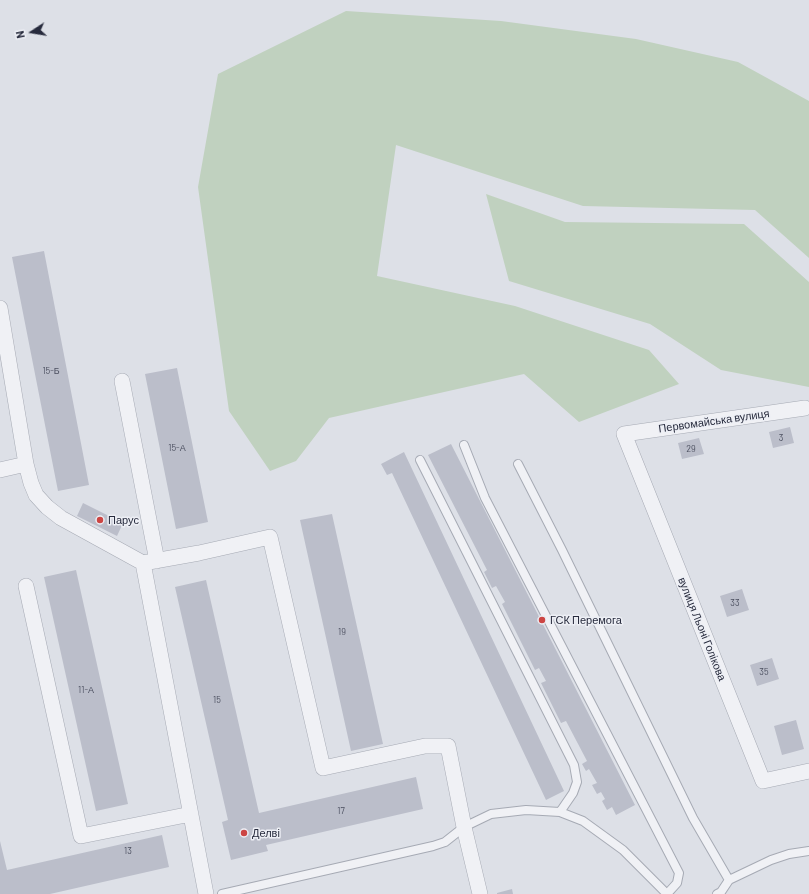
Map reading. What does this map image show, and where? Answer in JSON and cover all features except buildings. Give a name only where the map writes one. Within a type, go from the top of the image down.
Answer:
[{"type":"street","points":[[0,308],[26,464],[36,495],[46,507],[61,518],[150,562],[270,537],[323,768],[425,746],[448,746],[464,827],[480,894]]},
{"type":"street","points":[[122,381],[191,814],[206,894]]},
{"type":"street","name":"Первомайська вулиця","points":[[624,434],[805,408]]},
{"type":"street","name":"вулиця Льоні Голікова","points":[[624,434],[763,781],[809,772]]},
{"type":"street","points":[[0,470],[26,464]]},
{"type":"street","points":[[26,586],[82,836],[191,814]]},
{"type":"lane","points":[[222,894],[433,846],[445,842],[464,827],[492,814],[526,810],[560,812],[583,821],[623,850],[667,894],[677,883],[679,873],[485,498],[464,445]]},
{"type":"lane","points":[[420,460],[574,765],[577,782],[573,793],[560,812]]},
{"type":"lane","points":[[518,464],[562,550],[693,818],[729,880]]},
{"type":"lane","points":[[717,894],[722,892],[729,880],[771,860],[789,854],[809,851]]},
{"type":"green space","points":[[346,11],[501,21],[636,39],[738,62],[809,101],[809,258],[755,210],[583,206],[396,145],[377,276],[515,306],[649,350],[679,384],[579,422],[524,374],[329,418],[296,461],[270,471],[229,411],[198,187],[218,74]]},
{"type":"green space","points":[[486,194],[565,222],[744,224],[809,282],[809,387],[721,370],[650,324],[509,281]]},
{"type":"place","name":"Парус","points":[[100,520]]},
{"type":"place","name":"ГСК Перемога","points":[[542,620]]},
{"type":"place","name":"Делві","points":[[244,833]]}]
